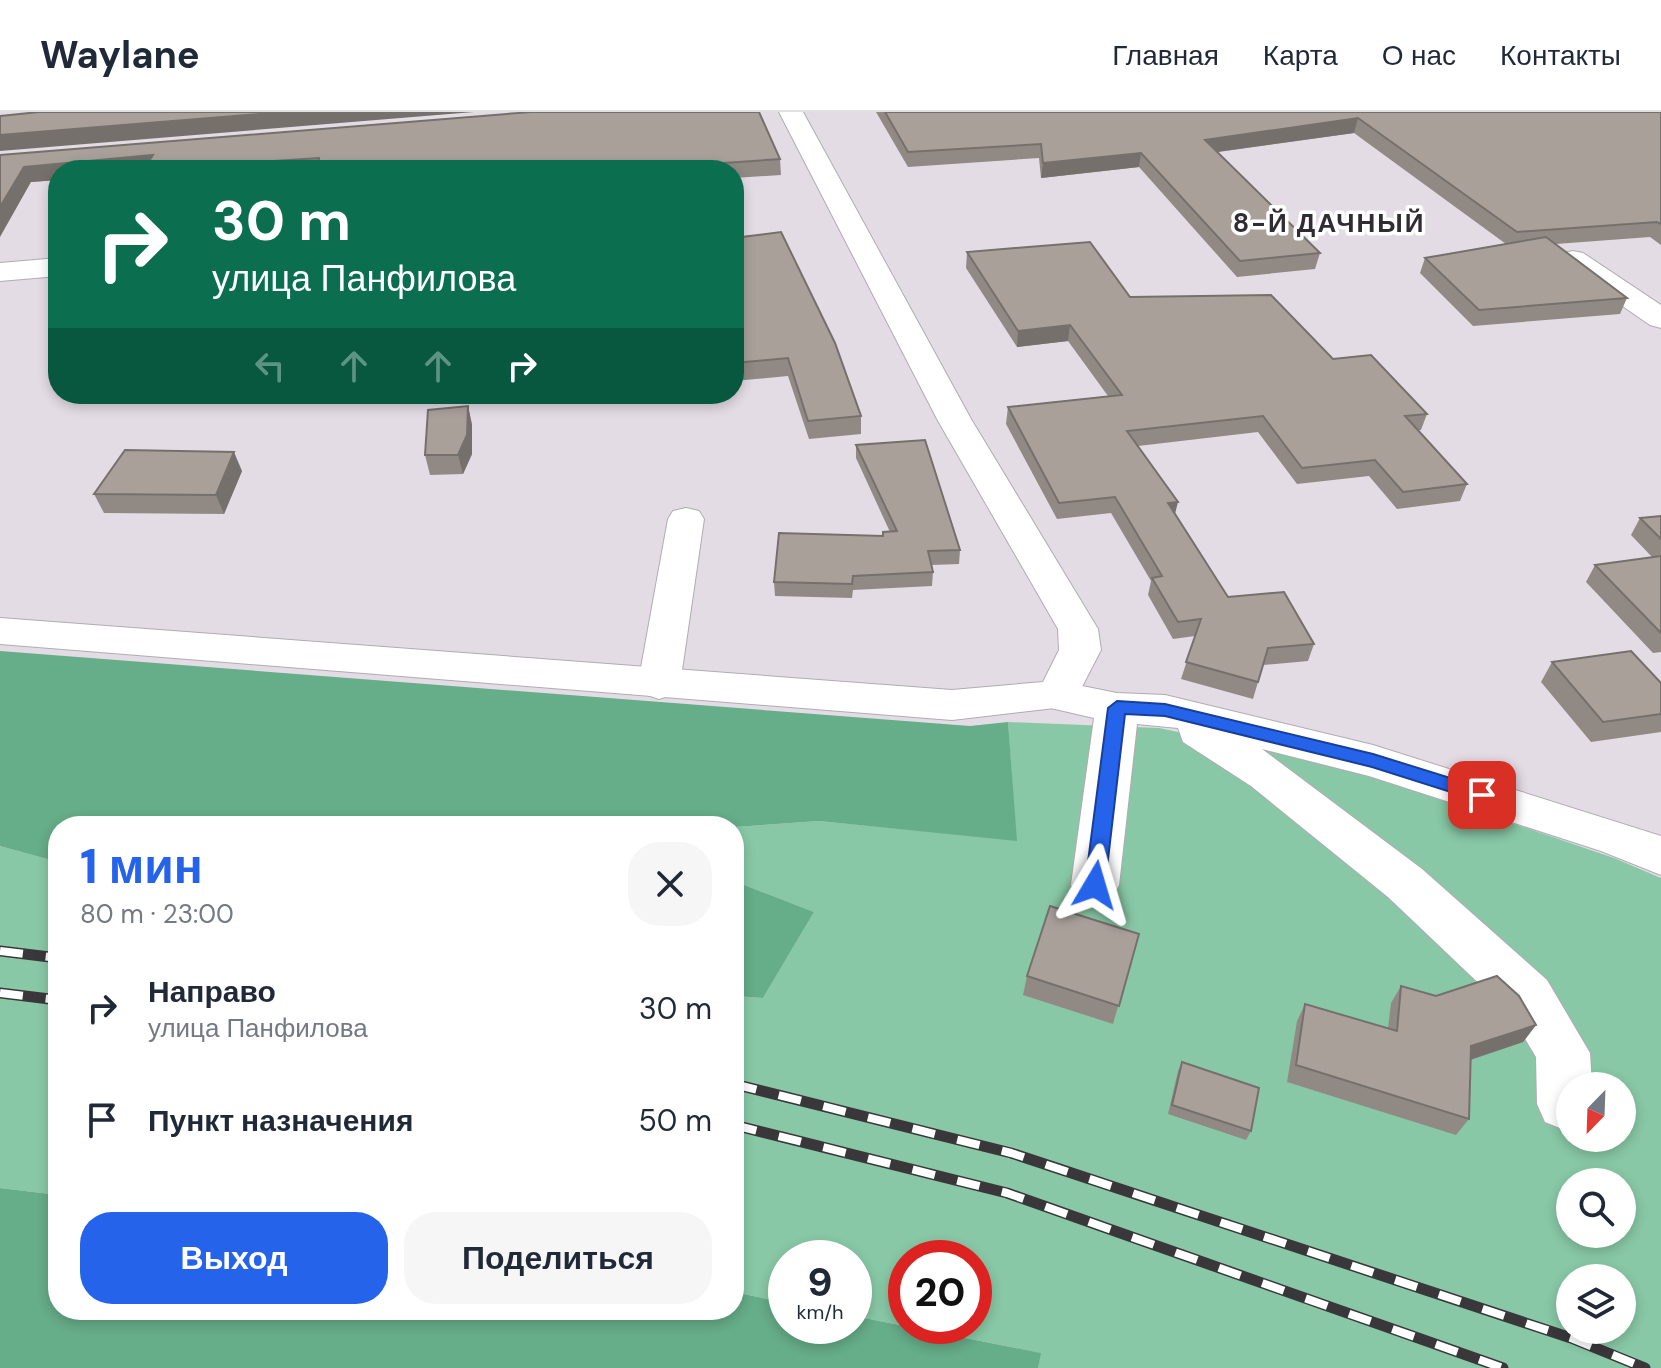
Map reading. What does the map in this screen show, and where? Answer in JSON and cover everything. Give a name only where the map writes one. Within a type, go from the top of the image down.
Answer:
[{"type":"main road","points":[[791,112],[954,419],[1078,629],[1080,650],[1057,696]]},
{"type":"main road","points":[[1573,259],[1661,319]]},
{"type":"main road","points":[[0,272],[48,268]]},
{"type":"main road","points":[[659,684],[686,519]]},
{"type":"main road","points":[[0,631],[952,705],[1057,696],[1117,708],[1165,710],[1373,761],[1618,838],[1661,856]]},
{"type":"main road","points":[[1095,885],[1117,708]]},
{"type":"main road","points":[[1165,710],[1280,784],[1405,883],[1528,996],[1563,1053],[1564,1072]]},
{"type":"green space","points":[[0,651],[970,726],[1008,722],[1017,841],[819,821],[744,826],[744,816],[48,816],[48,859],[0,846]]},
{"type":"green space","points":[[1008,722],[1159,728],[1371,775],[1614,858],[1661,878],[1661,1368],[1038,1368],[1040,1353],[992,1343],[992,1240],[888,1240],[888,1323],[872,1320],[872,1240],[768,1240],[768,1299],[744,1294],[744,997],[763,998],[814,912],[744,885],[744,826],[819,821],[1016,840]]},
{"type":"green space","points":[[0,846],[48,859],[48,1194],[0,1188]]},
{"type":"green space","points":[[744,885],[814,912],[763,998],[744,997]]},
{"type":"green space","points":[[0,1188],[48,1194],[48,1320],[744,1320],[744,1294],[768,1299],[768,1344],[872,1344],[872,1320],[888,1323],[888,1344],[992,1343],[1041,1353],[1038,1368],[0,1368]]},
{"type":"building","points":[[39,112],[284,112],[0,135],[0,116]]},
{"type":"building","points":[[531,112],[759,112],[780,159],[744,162],[319,158],[150,160],[153,155],[99,160],[48,160],[48,165],[24,167],[0,207],[0,155]]},
{"type":"building","points":[[885,112],[1661,112],[1661,224],[1517,232],[1358,118],[1205,140],[1320,253],[1240,261],[1141,153],[1043,163],[1041,144],[908,152]]},
{"type":"building","points":[[781,232],[835,343],[861,416],[808,421],[788,358],[744,362],[744,237]]},
{"type":"building","points":[[1546,237],[1627,298],[1479,310],[1425,258]]},
{"type":"building","points":[[1090,242],[1130,297],[1271,295],[1333,359],[1371,355],[1427,414],[1405,416],[1467,484],[1403,492],[1375,460],[1302,468],[1263,416],[1127,431],[1178,502],[1168,503],[1228,597],[1284,592],[1314,644],[1268,648],[1258,682],[1186,662],[1201,619],[1178,622],[1152,578],[1162,576],[1115,497],[1059,503],[1008,407],[1122,395],[1070,325],[1018,331],[967,252]]},
{"type":"building","points":[[468,406],[467,435],[458,455],[425,455],[428,410]]},
{"type":"building","points":[[925,440],[960,550],[928,551],[933,572],[853,576],[852,584],[774,582],[779,533],[883,536],[883,532],[897,531],[856,445]]},
{"type":"building","points":[[125,450],[234,452],[216,495],[94,494]]},
{"type":"building","points":[[1661,516],[1661,539],[1640,518]]},
{"type":"building","points":[[1661,556],[1661,633],[1595,565]]},
{"type":"building","points":[[1631,651],[1661,683],[1661,714],[1603,722],[1552,662]]},
{"type":"building","points":[[1050,906],[1139,934],[1119,1006],[1027,976]]},
{"type":"building","points":[[1497,976],[1519,996],[1536,1025],[1471,1046],[1469,1119],[1296,1065],[1305,1004],[1397,1031],[1401,986],[1436,996]]},
{"type":"building","points":[[1182,1062],[1259,1088],[1251,1131],[1172,1105]]},
{"type":"railway","points":[[0,951],[48,957]]},
{"type":"railway","points":[[0,993],[48,999]]},
{"type":"railway","points":[[744,1086],[1011,1153],[1571,1338],[1645,1368]]},
{"type":"railway","points":[[744,1127],[1007,1193],[1503,1368]]},
{"type":"district","name":"8-Й ДАЧНЫЙ","points":[[1329,223]]},
{"type":"route","points":[[1095,885],[1117,708],[1165,710],[1373,761],[1482,795]]}]
